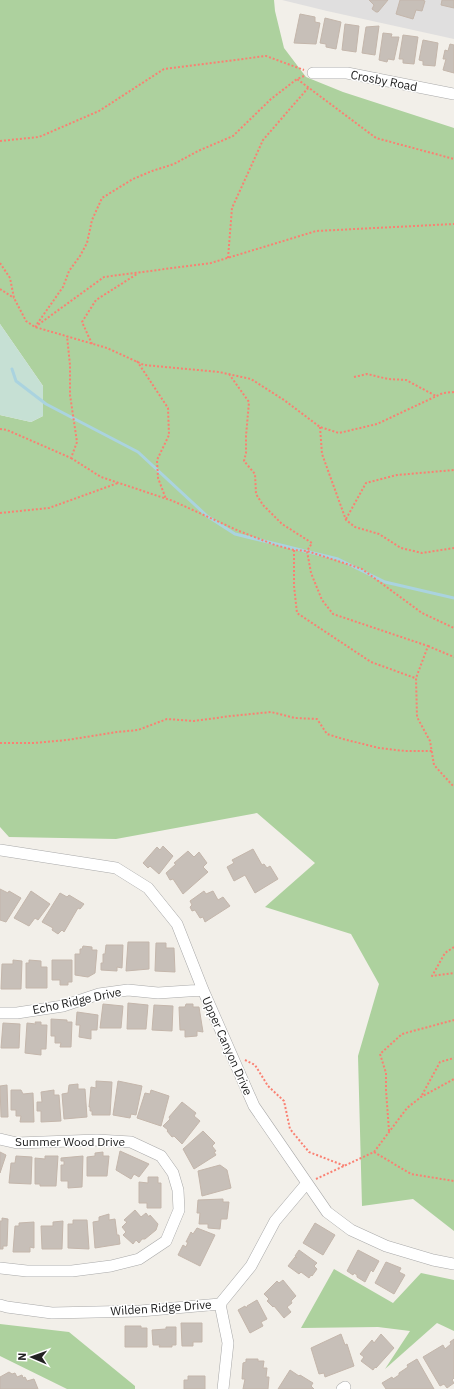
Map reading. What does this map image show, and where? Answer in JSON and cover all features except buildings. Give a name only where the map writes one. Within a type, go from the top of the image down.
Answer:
[{"type":"street","name":"Crosby Road","points":[[313,73],[347,73],[454,94]]},
{"type":"street","name":"Upper Canyon Drive","points":[[0,850],[116,868],[148,888],[177,924],[202,990],[254,1106],[327,1212],[351,1230],[386,1246],[433,1260],[454,1264]]},
{"type":"street","name":"Echo Ridge Drive","points":[[0,1013],[18,1013],[63,1006],[99,994],[128,990],[158,993],[202,990]]},
{"type":"street","name":"Summer Wood Drive","points":[[0,1139],[17,1142],[97,1140],[131,1142],[160,1156],[173,1173],[178,1190],[178,1210],[166,1241],[140,1259],[111,1266],[72,1271],[27,1271],[0,1268]]},
{"type":"street","name":"Wilden Ridge Drive","points":[[0,1305],[52,1312],[140,1311],[220,1304],[251,1266],[275,1221],[308,1183]]},
{"type":"street","points":[[220,1304],[228,1343],[223,1389]]},
{"type":"path","points":[[0,141],[39,137],[99,111],[164,69],[266,56],[313,73]]},
{"type":"path","points":[[35,327],[63,287],[69,271],[87,244],[92,220],[102,198],[133,179],[174,164],[198,151],[233,136],[271,99],[297,79],[313,73]]},
{"type":"path","points":[[297,79],[376,138],[454,159]]},
{"type":"path","points":[[228,258],[232,208],[262,140],[308,88]]},
{"type":"path","points":[[35,327],[104,277],[211,263],[316,231],[454,224]]},
{"type":"path","points":[[0,263],[10,278],[14,298],[26,321],[35,327],[107,348],[144,364],[229,374],[251,379],[284,400],[320,427],[339,433],[377,424],[443,393],[454,392]]},
{"type":"path","points":[[92,344],[82,322],[92,305],[96,300],[138,272]]},
{"type":"path","points":[[0,289],[14,298]]},
{"type":"path","points":[[67,336],[70,364],[70,394],[77,442],[71,458]]},
{"type":"path","points":[[136,361],[168,408],[169,435],[158,460],[158,478],[166,499]]},
{"type":"path","points":[[229,374],[249,402],[246,453],[244,461],[255,474],[256,494],[263,504],[282,524],[312,543],[307,552],[312,573],[322,600],[333,614],[428,646],[416,678],[417,717],[430,741],[434,764],[454,787]]},
{"type":"path","points":[[354,377],[367,374],[388,379],[406,380],[436,396]]},
{"type":"path","points":[[320,427],[322,454],[346,520],[355,528],[379,534],[401,548],[422,553],[454,548]]},
{"type":"path","points":[[0,429],[7,430],[71,458],[101,477],[166,499],[275,545],[307,552],[362,569],[422,613],[454,628]]},
{"type":"path","points":[[346,520],[366,483],[397,475],[454,470]]},
{"type":"path","points":[[0,513],[49,508],[118,483]]},
{"type":"path","points":[[294,550],[294,586],[297,613],[371,662],[416,678]]},
{"type":"path","points":[[428,646],[454,657]]},
{"type":"path","points":[[0,743],[34,743],[67,740],[138,730],[167,719],[194,722],[271,712],[295,718],[316,719],[327,734],[379,748],[405,751],[432,751]]},
{"type":"path","points":[[454,947],[445,952],[432,976],[454,973]]},
{"type":"path","points":[[389,1132],[386,1073],[380,1054],[402,1034],[454,1020]]},
{"type":"path","points":[[231,1052],[255,1065],[268,1086],[284,1101],[290,1129],[309,1152],[345,1166]]},
{"type":"path","points":[[421,1097],[440,1062],[454,1058]]},
{"type":"path","points":[[308,1183],[374,1152],[407,1108],[421,1097],[454,1079]]},
{"type":"path","points":[[374,1152],[411,1174],[454,1181]]},
{"type":"shaded area","points":[[282,0],[454,0],[454,39],[327,11]]},
{"type":"green space","points":[[0,0],[274,0],[275,11],[284,48],[306,77],[343,92],[454,128],[454,1231],[413,1199],[362,1206],[358,1056],[379,984],[351,934],[265,907],[315,863],[257,813],[116,839],[9,837],[0,827],[0,415],[31,422],[43,416],[43,386],[0,324]]},
{"type":"green space","points":[[0,324],[43,386],[43,416],[31,422],[0,415]]},
{"type":"green space","points":[[334,1269],[393,1303],[421,1273],[454,1280],[454,1331],[437,1323],[385,1369],[410,1331],[378,1327],[301,1328]]},
{"type":"green space","points":[[0,1324],[69,1332],[135,1386],[135,1389],[67,1389],[0,1356]]},
{"type":"waterway","points":[[12,369],[16,381],[46,404],[138,452],[207,516],[235,534],[338,559],[385,582],[454,598]]}]
